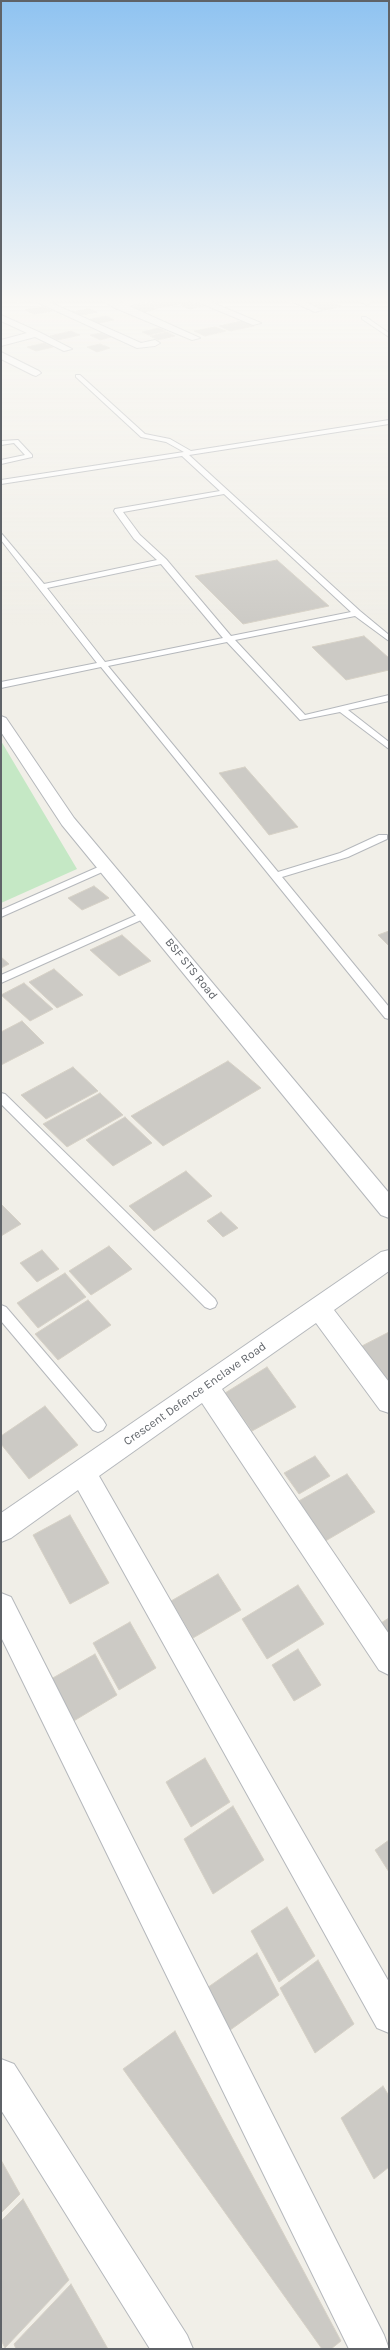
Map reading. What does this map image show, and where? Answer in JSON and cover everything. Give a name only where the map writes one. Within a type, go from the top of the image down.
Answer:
[{"type":"street","name":"BSF STS Road","points":[[1,721],[68,820],[105,867],[146,914],[389,1209]]},
{"type":"street","name":"Crescent Defence Enclave Road","points":[[1,1529],[389,1259]]},
{"type":"street","points":[[318,1308],[389,1402]]},
{"type":"street","points":[[206,1387],[389,1660]]},
{"type":"street","points":[[82,1472],[389,2016]]},
{"type":"street","points":[[1,1607],[370,2349]]},
{"type":"street","points":[[1,2077],[173,2349]]},
{"type":"lane","points":[[112,408],[143,436],[168,440],[188,453],[225,492],[357,613],[389,639]]},
{"type":"lane","points":[[1,482],[389,422]]},
{"type":"lane","points":[[1,443],[16,441],[30,456],[1,462]]},
{"type":"lane","points":[[225,492],[118,511],[138,537],[162,561],[228,639],[303,718],[389,698]]},
{"type":"lane","points":[[1,535],[103,665],[389,1015]]},
{"type":"lane","points":[[42,587],[162,561]]},
{"type":"lane","points":[[1,685],[357,613]]},
{"type":"lane","points":[[341,709],[389,746]]},
{"type":"lane","points":[[275,876],[344,855],[382,837]]},
{"type":"lane","points":[[1,914],[105,867]]},
{"type":"lane","points":[[1,979],[146,914]]},
{"type":"lane","points":[[1,1097],[210,1302]]},
{"type":"lane","points":[[1,1311],[98,1424]]},
{"type":"green space","points":[[1,741],[77,869],[1,903]]},
{"type":"building","points":[[277,560],[329,606],[243,624],[195,576]]},
{"type":"building","points":[[364,636],[389,658],[389,670],[346,680],[312,647]]},
{"type":"building","points":[[245,767],[298,827],[269,835],[219,773]]},
{"type":"building","points":[[94,886],[109,898],[82,910],[68,898]]},
{"type":"building","points":[[389,931],[389,946],[378,935]]},
{"type":"building","points":[[122,935],[151,961],[119,976],[90,950]]},
{"type":"building","points":[[1,957],[9,964],[1,968]]},
{"type":"building","points":[[54,969],[83,995],[57,1008],[29,982]]},
{"type":"building","points":[[24,983],[53,1009],[30,1021],[1,995]]},
{"type":"building","points":[[22,1021],[44,1043],[1,1065],[1,1032]]},
{"type":"building","points":[[228,1061],[261,1088],[163,1146],[131,1116]]},
{"type":"building","points":[[73,1067],[98,1091],[46,1119],[21,1095]]},
{"type":"building","points":[[100,1093],[123,1115],[67,1147],[43,1124]]},
{"type":"building","points":[[125,1117],[152,1143],[113,1166],[86,1140]]},
{"type":"building","points":[[186,1171],[212,1196],[154,1231],[129,1206]]},
{"type":"building","points":[[1,1204],[21,1224],[1,1236]]},
{"type":"building","points":[[221,1212],[238,1228],[223,1237],[207,1221]]},
{"type":"building","points":[[109,1246],[132,1269],[91,1295],[69,1271]]},
{"type":"building","points":[[42,1250],[59,1269],[37,1282],[20,1263]]},
{"type":"building","points":[[65,1273],[86,1297],[38,1328],[17,1303]]},
{"type":"building","points":[[88,1300],[111,1325],[58,1360],[35,1334]]},
{"type":"building","points":[[389,1332],[389,1383],[360,1347]]},
{"type":"building","points":[[267,1367],[296,1407],[252,1431],[225,1393]]},
{"type":"building","points":[[45,1406],[78,1445],[29,1479],[1,1444],[1,1436]]},
{"type":"building","points":[[315,1456],[330,1476],[299,1494],[284,1473]]},
{"type":"building","points":[[347,1474],[375,1512],[322,1543],[295,1503]]},
{"type":"building","points":[[70,1515],[109,1583],[70,1604],[33,1535]]},
{"type":"building","points":[[218,1574],[241,1610],[193,1638],[171,1601]]},
{"type":"building","points":[[298,1585],[324,1624],[267,1659],[242,1619]]},
{"type":"building","points":[[389,1618],[389,1645],[376,1626]]},
{"type":"building","points":[[130,1622],[156,1668],[119,1690],[93,1643]]},
{"type":"building","points":[[298,1649],[321,1685],[294,1701],[272,1665]]},
{"type":"building","points":[[95,1654],[117,1695],[72,1722],[51,1679]]},
{"type":"building","points":[[205,1758],[230,1802],[191,1827],[166,1782]]},
{"type":"building","points":[[233,1806],[264,1860],[213,1894],[184,1839]]},
{"type":"building","points":[[389,1840],[389,1872],[375,1850]]},
{"type":"building","points":[[287,1907],[315,1956],[279,1982],[251,1931]]},
{"type":"building","points":[[257,1953],[279,1995],[226,2033],[204,1990]]},
{"type":"building","points":[[318,1960],[354,2024],[315,2053],[280,1988]]},
{"type":"building","points":[[175,2031],[341,2341],[331,2349],[322,2349],[123,2069]]},
{"type":"building","points":[[383,2086],[389,2096],[389,2167],[374,2179],[341,2118]]},
{"type":"building","points":[[1,2160],[20,2194],[1,2213]]},
{"type":"building","points":[[23,2199],[69,2280],[5,2348],[1,2340],[1,2221]]},
{"type":"building","points":[[71,2284],[108,2349],[16,2349],[14,2344]]}]
